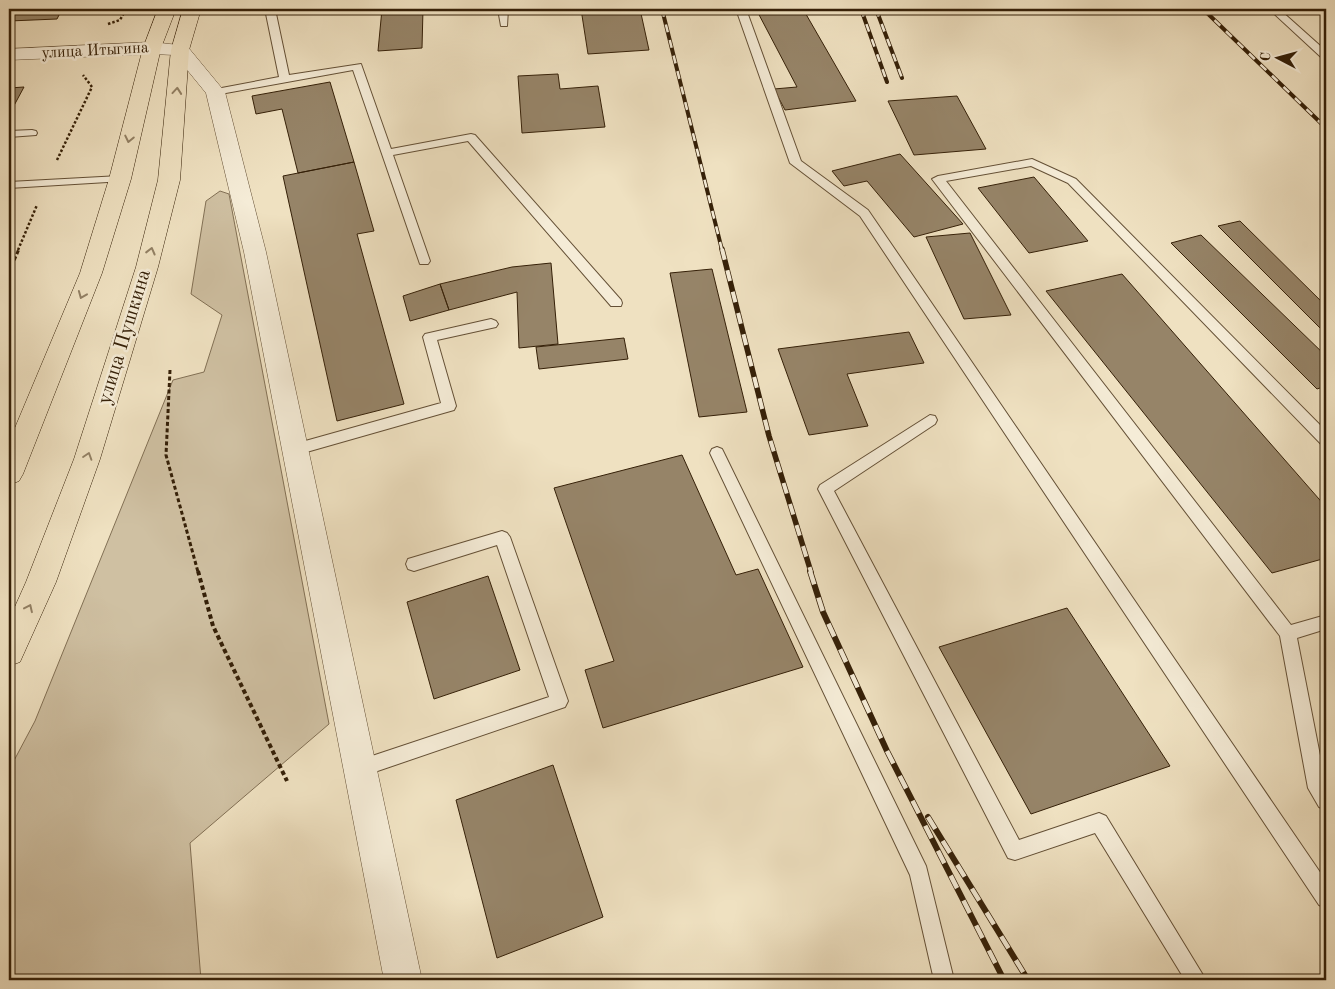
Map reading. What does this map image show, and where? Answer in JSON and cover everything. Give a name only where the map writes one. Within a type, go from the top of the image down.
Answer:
[{"type":"main road","points":[[9,474],[91,273],[120,179],[152,48],[167,9]]},
{"type":"main road","name":"улица Пушкина","points":[[9,652],[41,582],[87,459],[147,267],[169,180],[180,50],[192,9]]},
{"type":"street","name":"улица Итыгина","points":[[9,55],[152,48],[180,50]]},
{"type":"street","points":[[180,50],[215,92],[256,252],[403,980]]},
{"type":"lane","points":[[270,9],[285,79]]},
{"type":"lane","points":[[503,9],[504,24]]},
{"type":"lane","points":[[741,9],[796,163],[864,213],[1326,898]]},
{"type":"lane","points":[[1274,9],[1326,56]]},
{"type":"lane","points":[[215,92],[357,66],[424,261]]},
{"type":"lane","points":[[9,134],[32,133]]},
{"type":"lane","points":[[387,153],[471,137],[616,302]]},
{"type":"lane","points":[[1326,440],[1072,181],[1032,162],[938,179],[1288,633],[1317,788],[1326,801]]},
{"type":"lane","points":[[9,185],[120,179]]},
{"type":"lane","points":[[296,449],[450,406],[430,337],[491,324]]},
{"type":"lane","points":[[930,420],[825,489],[1015,851],[1099,822],[1196,980]]},
{"type":"lane","points":[[717,453],[919,873],[944,980]]},
{"type":"lane","points":[[360,768],[559,701],[502,537],[414,564]]},
{"type":"lane","points":[[1288,633],[1326,622]]},
{"type":"path","points":[[103,26],[120,20],[126,9]]},
{"type":"path","points":[[170,370],[166,455],[213,626],[286,781]]},
{"type":"shaded area","points":[[220,191],[229,194],[329,724],[190,843],[201,980],[9,980],[9,770],[35,721],[173,380],[204,372],[222,315],[191,294],[206,201]]},
{"type":"building","points":[[9,9],[62,9],[57,19],[9,21]]},
{"type":"building","points":[[382,9],[423,9],[422,48],[378,51]]},
{"type":"building","points":[[581,9],[640,9],[649,50],[588,54]]},
{"type":"building","points":[[756,9],[803,9],[856,101],[785,110],[774,89],[797,87]]},
{"type":"building","points":[[558,74],[560,89],[598,86],[605,127],[522,133],[518,76]]},
{"type":"building","points":[[330,82],[354,162],[298,173],[282,109],[256,114],[252,96]]},
{"type":"building","points":[[24,87],[10,113],[9,113],[9,88]]},
{"type":"building","points":[[957,96],[986,149],[914,155],[888,101]]},
{"type":"building","points":[[900,154],[963,224],[914,237],[867,181],[844,186],[832,171]]},
{"type":"building","points":[[354,162],[374,231],[357,234],[404,404],[337,421],[283,176]]},
{"type":"building","points":[[1034,177],[1088,241],[1029,253],[978,188]]},
{"type":"building","points":[[1240,221],[1326,306],[1326,331],[1323,331],[1218,226]]},
{"type":"building","points":[[970,233],[1011,315],[964,319],[926,237]]},
{"type":"building","points":[[1201,235],[1326,356],[1326,386],[1317,389],[1171,243]]},
{"type":"building","points":[[551,263],[558,344],[519,348],[517,292],[449,310],[440,284],[512,267]]},
{"type":"building","points":[[712,269],[747,412],[699,417],[670,273]]},
{"type":"building","points":[[1122,274],[1326,507],[1326,558],[1272,573],[1046,291]]},
{"type":"building","points":[[440,284],[449,310],[410,321],[403,296]]},
{"type":"building","points":[[909,332],[924,363],[847,374],[868,426],[809,435],[778,349]]},
{"type":"building","points":[[624,338],[628,359],[539,369],[536,347]]},
{"type":"building","points":[[682,455],[736,575],[758,569],[803,667],[603,728],[585,670],[614,661],[554,488]]},
{"type":"building","points":[[488,576],[520,670],[434,699],[407,602]]},
{"type":"building","points":[[1067,608],[1170,766],[1031,814],[939,647]]},
{"type":"building","points":[[553,765],[603,917],[497,958],[456,800]]},
{"type":"railway","points":[[662,9],[722,250]]},
{"type":"railway","points":[[861,9],[887,82]]},
{"type":"railway","points":[[876,9],[902,78]]},
{"type":"railway","points":[[1203,9],[1326,128]]},
{"type":"railway","points":[[722,249],[769,436],[811,572]]},
{"type":"railway","points":[[810,571],[823,612],[887,751],[1004,980]]},
{"type":"railway","points":[[928,817],[1028,980]]}]
